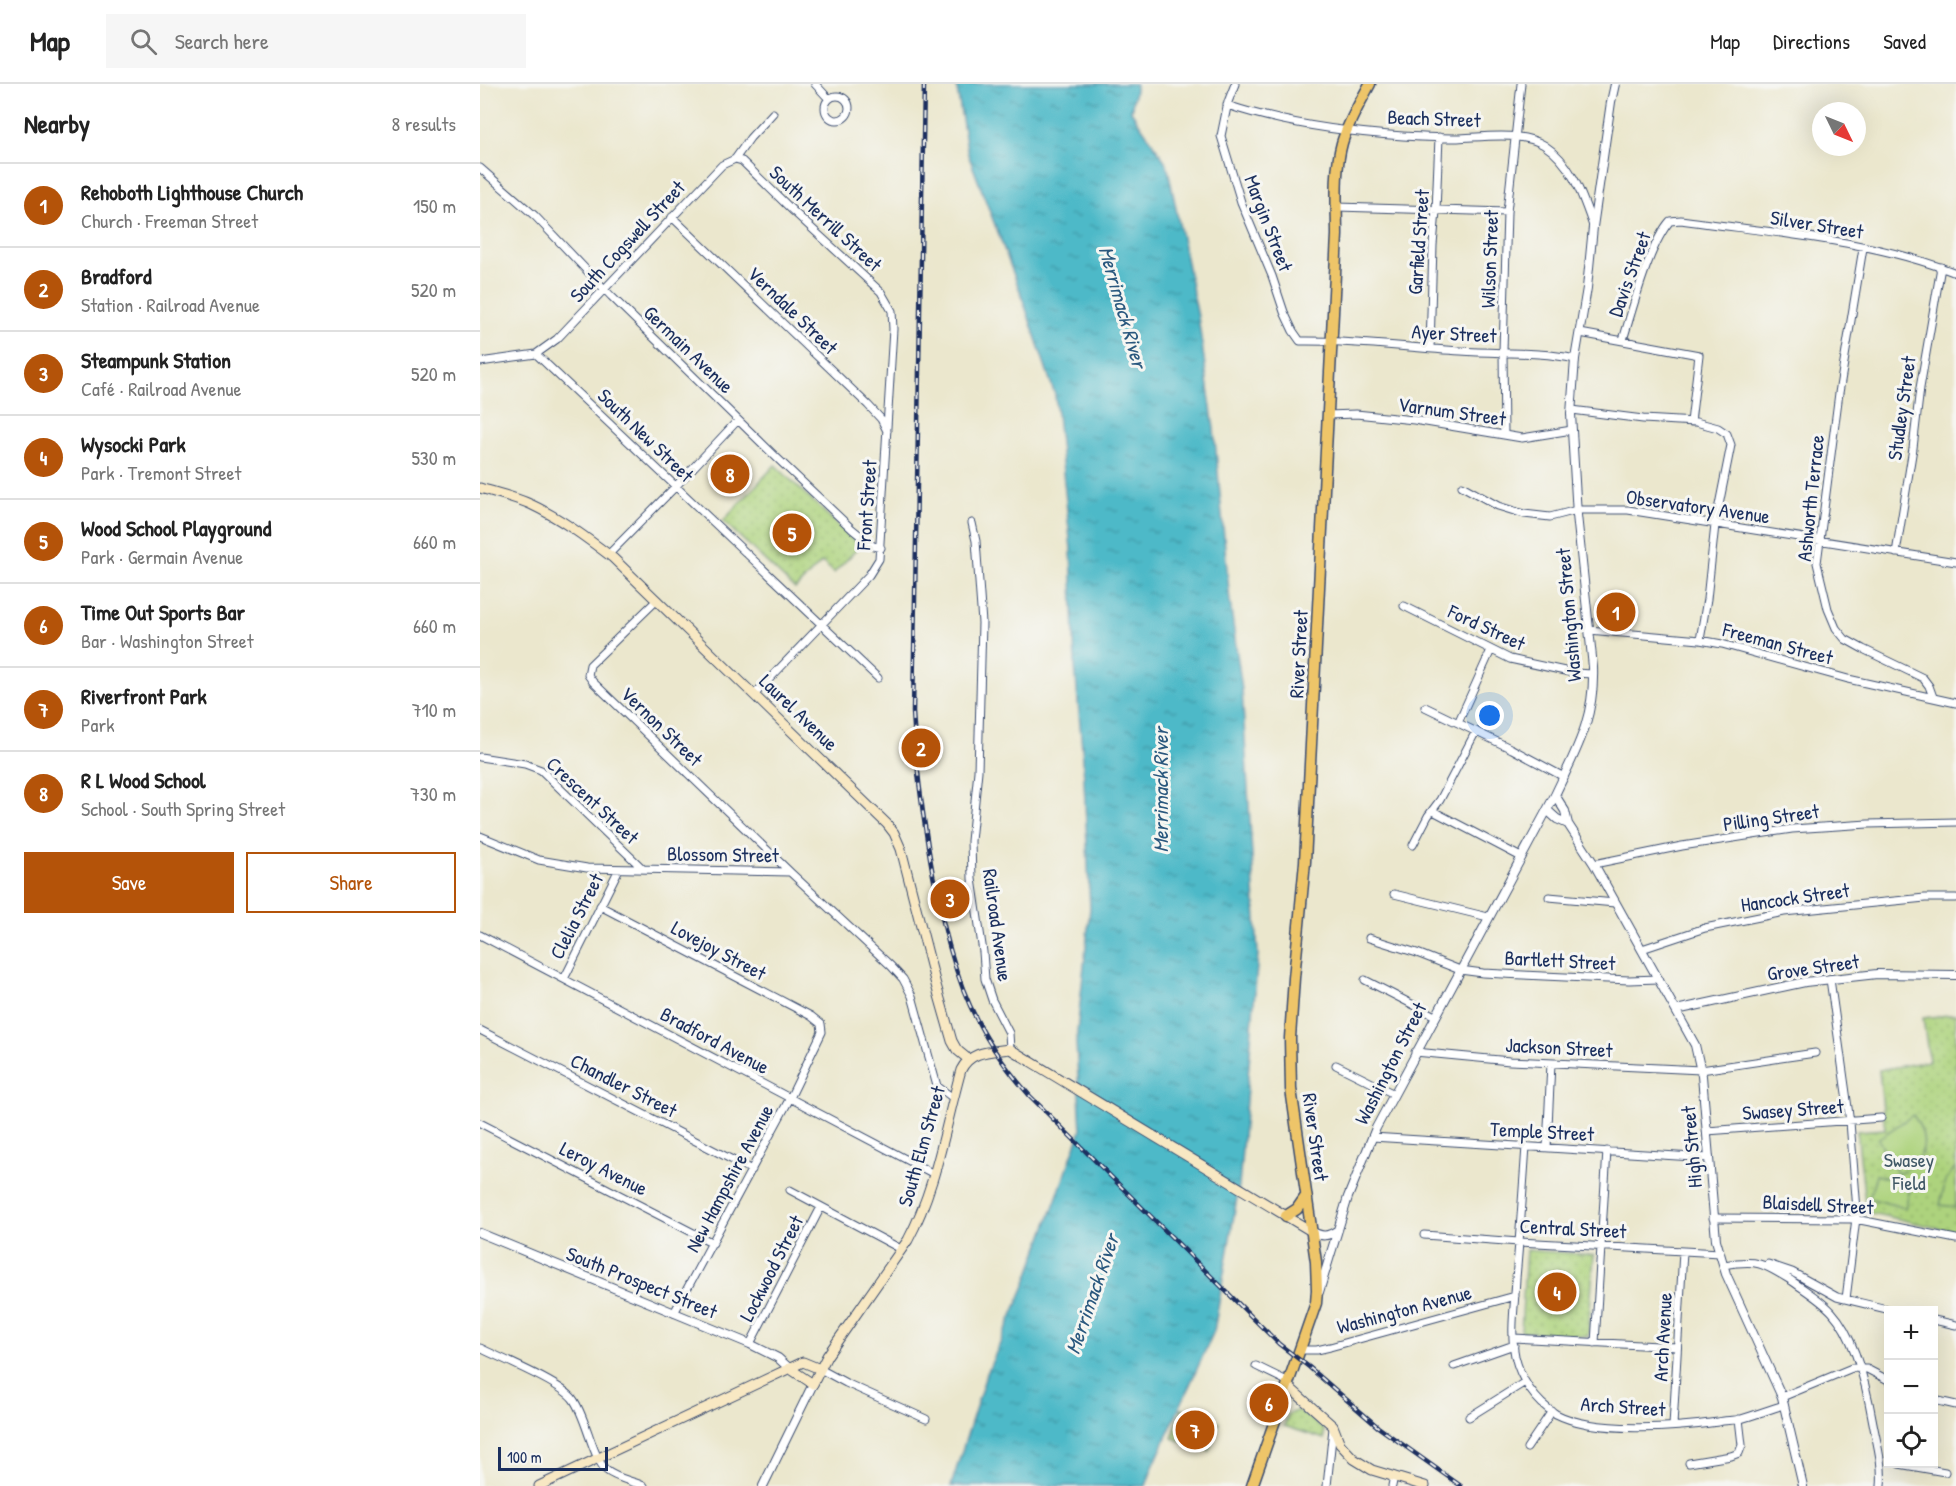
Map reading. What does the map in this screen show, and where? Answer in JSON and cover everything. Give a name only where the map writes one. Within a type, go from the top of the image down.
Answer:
[{"type":"main road","name":"River Street","points":[[1311,1231],[1291,1089],[1290,1038],[1305,862],[1338,170],[1342,142],[1370,84]]},
{"type":"main road","name":"Laurel Avenue","points":[[480,488],[519,500],[548,513],[609,554],[879,815],[894,833],[901,849],[952,1041],[957,1050],[968,1059]]},
{"type":"main road","points":[[968,1059],[973,1055],[1014,1052],[1311,1231]]},
{"type":"main road","name":"South Elm Street","points":[[813,1384],[820,1369],[901,1249],[920,1216],[934,1174],[961,1070],[968,1059]]},
{"type":"main road","points":[[1286,1215],[1298,1208],[1306,1196]]},
{"type":"main road","name":"Washington Street","points":[[1252,1486],[1316,1303],[1317,1277],[1311,1231]]},
{"type":"main road","points":[[539,1486],[803,1362],[820,1369]]},
{"type":"main road","points":[[789,1368],[813,1384]]},
{"type":"main road","points":[[1288,1384],[1333,1426],[1341,1444],[1353,1459],[1393,1481],[1425,1486]]},
{"type":"street","points":[[815,84],[829,99]]},
{"type":"street","name":"Margin Street","points":[[1235,84],[1227,105],[1221,136],[1241,202],[1272,276],[1284,312],[1300,341],[1331,341]]},
{"type":"street","name":"Wilson Street","points":[[1504,435],[1503,352],[1507,212],[1521,84]]},
{"type":"street","name":"Washington Street","points":[[1316,1303],[1348,1197],[1372,1137],[1555,795],[1586,728],[1591,706],[1593,674],[1577,510],[1572,410],[1575,359],[1615,84]]},
{"type":"street","name":"Beach Street","points":[[1227,105],[1263,116],[1347,131],[1439,137],[1514,137],[1542,144],[1558,156],[1570,170],[1582,193],[1593,227]]},
{"type":"street","points":[[735,159],[773,112]]},
{"type":"street","name":"Garfield Street","points":[[1430,348],[1439,137]]},
{"type":"street","name":"South Cogswell Street","points":[[536,354],[557,339],[722,165],[735,159]]},
{"type":"street","name":"South Merrill Street","points":[[735,159],[742,161],[793,212],[873,284],[890,305]]},
{"type":"street","name":"Germain Avenue","points":[[480,168],[536,216],[604,289],[852,529],[873,546],[881,548]]},
{"type":"street","points":[[1337,207],[1507,212]]},
{"type":"street","name":"Verndale Street","points":[[672,217],[868,405],[887,431]]},
{"type":"street","name":"Silver Street","points":[[1670,221],[1681,220],[1749,229],[1863,248],[1913,259],[1956,273]]},
{"type":"street","name":"Davis Street","points":[[1623,340],[1648,264],[1663,229],[1670,221]]},
{"type":"street","name":"Ashworth Terrace","points":[[1863,248],[1839,393],[1817,562],[1828,609],[1836,628],[1845,639],[1923,678],[1933,697]]},
{"type":"street","name":"Studley Street","points":[[1896,553],[1920,388],[1941,267]]},
{"type":"street","name":"Front Street","points":[[754,695],[869,575],[879,559],[893,329],[890,305]]},
{"type":"street","points":[[1580,333],[1699,355],[1691,422]]},
{"type":"street","name":"Ayer Street","points":[[1331,341],[1461,351],[1534,353],[1575,359]]},
{"type":"street","points":[[480,362],[536,354]]},
{"type":"street","name":"South New Street","points":[[536,354],[878,678]]},
{"type":"street","points":[[1572,410],[1643,419],[1691,422],[1718,428],[1727,434],[1731,445],[1715,525],[1700,640]]},
{"type":"street","name":"Varnum Street","points":[[1327,416],[1356,414],[1414,420],[1522,438],[1572,430]]},
{"type":"street","points":[[609,554],[738,420]]},
{"type":"street","name":"Observatory Avenue","points":[[1462,486],[1498,506],[1524,514],[1550,517],[1577,510],[1628,510],[1956,562]]},
{"type":"street","name":"Railroad Avenue","points":[[972,523],[976,541],[982,623],[978,778],[971,841],[972,879],[985,979],[1009,1033],[1014,1052]]},
{"type":"street","name":"Vernon Street","points":[[657,600],[590,665],[588,675],[790,872]]},
{"type":"street","name":"Ford Street","points":[[1404,606],[1491,650],[1521,662],[1574,673],[1593,674]]},
{"type":"street","name":"Freeman Street","points":[[1589,630],[1722,644],[1848,679],[1956,703]]},
{"type":"street","points":[[1458,723],[1491,650]]},
{"type":"street","points":[[1425,707],[1564,777]]},
{"type":"street","points":[[1413,845],[1476,731]]},
{"type":"street","name":"Crescent Street","points":[[480,758],[525,764],[541,770],[643,869]]},
{"type":"street","name":"High Street","points":[[1555,795],[1565,811],[1568,824],[1594,864],[1695,1045],[1701,1070],[1716,1240],[1724,1265],[1783,1401],[1803,1486]]},
{"type":"street","name":"High Street","points":[[1547,810],[1557,819],[1568,824]]},
{"type":"street","points":[[1433,811],[1521,857]]},
{"type":"street","name":"Pilling Street","points":[[1594,864],[1682,846],[1792,829],[1913,822],[1956,822]]},
{"type":"street","name":"Blossom Street","points":[[480,836],[539,860],[587,868],[790,872],[903,979],[912,996],[937,1086],[953,1098]]},
{"type":"street","name":"Clelia Street","points":[[564,979],[619,869]]},
{"type":"street","points":[[1394,894],[1488,917]]},
{"type":"street","points":[[1549,897],[1616,903]]},
{"type":"street","name":"Hancock Street","points":[[1642,949],[1706,928],[1784,912],[1925,898],[1956,898]]},
{"type":"street","name":"Lovejoy Street","points":[[600,906],[811,1016],[820,1024]]},
{"type":"street","name":"Bradford Avenue","points":[[480,935],[934,1174]]},
{"type":"street","name":"Bartlett Street","points":[[1369,938],[1417,952],[1460,970],[1629,980],[1659,979]]},
{"type":"street","name":"Grove Street","points":[[1676,1010],[1755,991],[1830,979],[1885,974],[1956,975]]},
{"type":"street","points":[[1830,979],[1850,1122],[1857,1210],[1846,1299]]},
{"type":"street","points":[[1365,980],[1436,1016]]},
{"type":"street","name":"New Hampshire Avenue","points":[[674,1314],[819,1041],[822,1032],[820,1024]]},
{"type":"street","name":"Chandler Street","points":[[480,1030],[752,1170]]},
{"type":"street","name":"Jackson Street","points":[[1416,1052],[1469,1059],[1701,1070],[1815,1053]]},
{"type":"street","points":[[1547,1148],[1551,1063]]},
{"type":"street","points":[[1336,1065],[1394,1094]]},
{"type":"street","name":"Swasey Street","points":[[1707,1131],[1881,1118]]},
{"type":"street","name":"Leroy Avenue","points":[[480,1123],[713,1243]]},
{"type":"street","name":"Temple Street","points":[[1372,1137],[1709,1158]]},
{"type":"street","name":"Arch Street","points":[[1526,1146],[1514,1341],[1520,1371],[1525,1382],[1540,1401],[1552,1411],[1572,1420],[1598,1426],[1673,1426],[1739,1419],[1852,1368],[1859,1367]]},
{"type":"street","points":[[1594,1343],[1607,1151]]},
{"type":"street","points":[[790,1190],[901,1249]]},
{"type":"street","name":"Lockwood Street","points":[[750,1344],[821,1207]]},
{"type":"street","name":"Blaisdell Street","points":[[1713,1218],[1855,1219],[1956,1239]]},
{"type":"street","points":[[1311,1231],[1322,1236],[1338,1230]]},
{"type":"street","name":"South Prospect Street","points":[[480,1233],[750,1344],[778,1358],[789,1368]]},
{"type":"street","name":"Central Street","points":[[1424,1235],[1720,1253]]},
{"type":"street","name":"Arch Avenue","points":[[1673,1426],[1683,1251]]},
{"type":"street","points":[[1724,1265],[1743,1262],[1760,1263],[1785,1269],[1829,1294],[1884,1309]]},
{"type":"street","points":[[1760,1263],[1801,1288],[1831,1311],[1845,1332],[1859,1367],[1884,1457]]},
{"type":"street","name":"Washington Avenue","points":[[1300,1350],[1330,1347],[1515,1296]]},
{"type":"street","points":[[1938,1321],[1956,1325]]},
{"type":"street","points":[[1454,1366],[1514,1341],[1677,1347]]},
{"type":"street","points":[[480,1348],[568,1393],[578,1408],[605,1469],[644,1486]]},
{"type":"street","points":[[1256,1366],[1288,1384]]},
{"type":"street","points":[[1859,1367],[1884,1378]]},
{"type":"street","points":[[820,1369],[926,1419]]},
{"type":"street","points":[[1469,1417],[1525,1382]]},
{"type":"street","points":[[764,1486],[813,1384]]},
{"type":"street","points":[[1938,1401],[1956,1405]]},
{"type":"street","points":[[1527,1448],[1552,1411]]},
{"type":"street","points":[[1689,1463],[1738,1453],[1742,1444],[1739,1419]]},
{"type":"street","points":[[1327,1486],[1333,1426]]},
{"type":"street","points":[[1881,1486],[1884,1467]]},
{"type":"street","points":[[1922,1468],[1945,1472]]},
{"type":"green space","points":[[775,465],[860,546],[834,573],[822,562],[795,589],[723,521]]},
{"type":"green space","name":"Swasey Field","points":[[1956,1014],[1956,1232],[1866,1212],[1857,1131],[1885,1129],[1879,1070],[1929,1061],[1923,1018]]},
{"type":"green space","points":[[1913,1115],[1922,1133],[1923,1149],[1915,1162],[1898,1174],[1878,1139]]},
{"type":"green space","points":[[1956,1166],[1956,1207],[1940,1205],[1946,1180]]},
{"type":"green space","points":[[1876,1175],[1911,1185],[1905,1208],[1869,1198]]},
{"type":"green space","points":[[1526,1250],[1594,1255],[1588,1336],[1521,1332]]},
{"type":"green space","points":[[1182,1409],[1219,1423],[1209,1451],[1172,1438]]},
{"type":"green space","points":[[1298,1410],[1324,1429],[1324,1439],[1284,1426],[1288,1414]]},
{"type":"water","name":"Merrimack River","points":[[956,84],[1136,84],[1131,111],[1167,164],[1198,317],[1214,429],[1230,602],[1242,690],[1258,954],[1239,1186],[1214,1331],[1146,1486],[951,1486],[985,1378],[1024,1288],[1081,1130],[1076,1042],[1090,908],[1083,760],[1075,666],[1071,549],[1055,395],[1020,291],[968,154]]},
{"type":"railway","points":[[924,84],[913,712],[920,794],[933,875],[945,931],[962,987],[989,1042],[1030,1096],[1279,1344],[1378,1427],[1461,1486]]},
{"type":"place","name":"R L Wood School","points":[[730,474]]},
{"type":"place","name":"Wood School Playground","points":[[792,533]]},
{"type":"place","name":"Rehoboth Lighthouse Church","points":[[1616,612]]},
{"type":"place","name":"Bradford","points":[[921,748]]},
{"type":"place","name":"Steampunk Station","points":[[950,899]]},
{"type":"place","name":"Wysocki Park","points":[[1557,1292]]},
{"type":"place","name":"Time Out Sports Bar","points":[[1269,1403]]},
{"type":"place","name":"Riverfront Park","points":[[1195,1430]]}]
